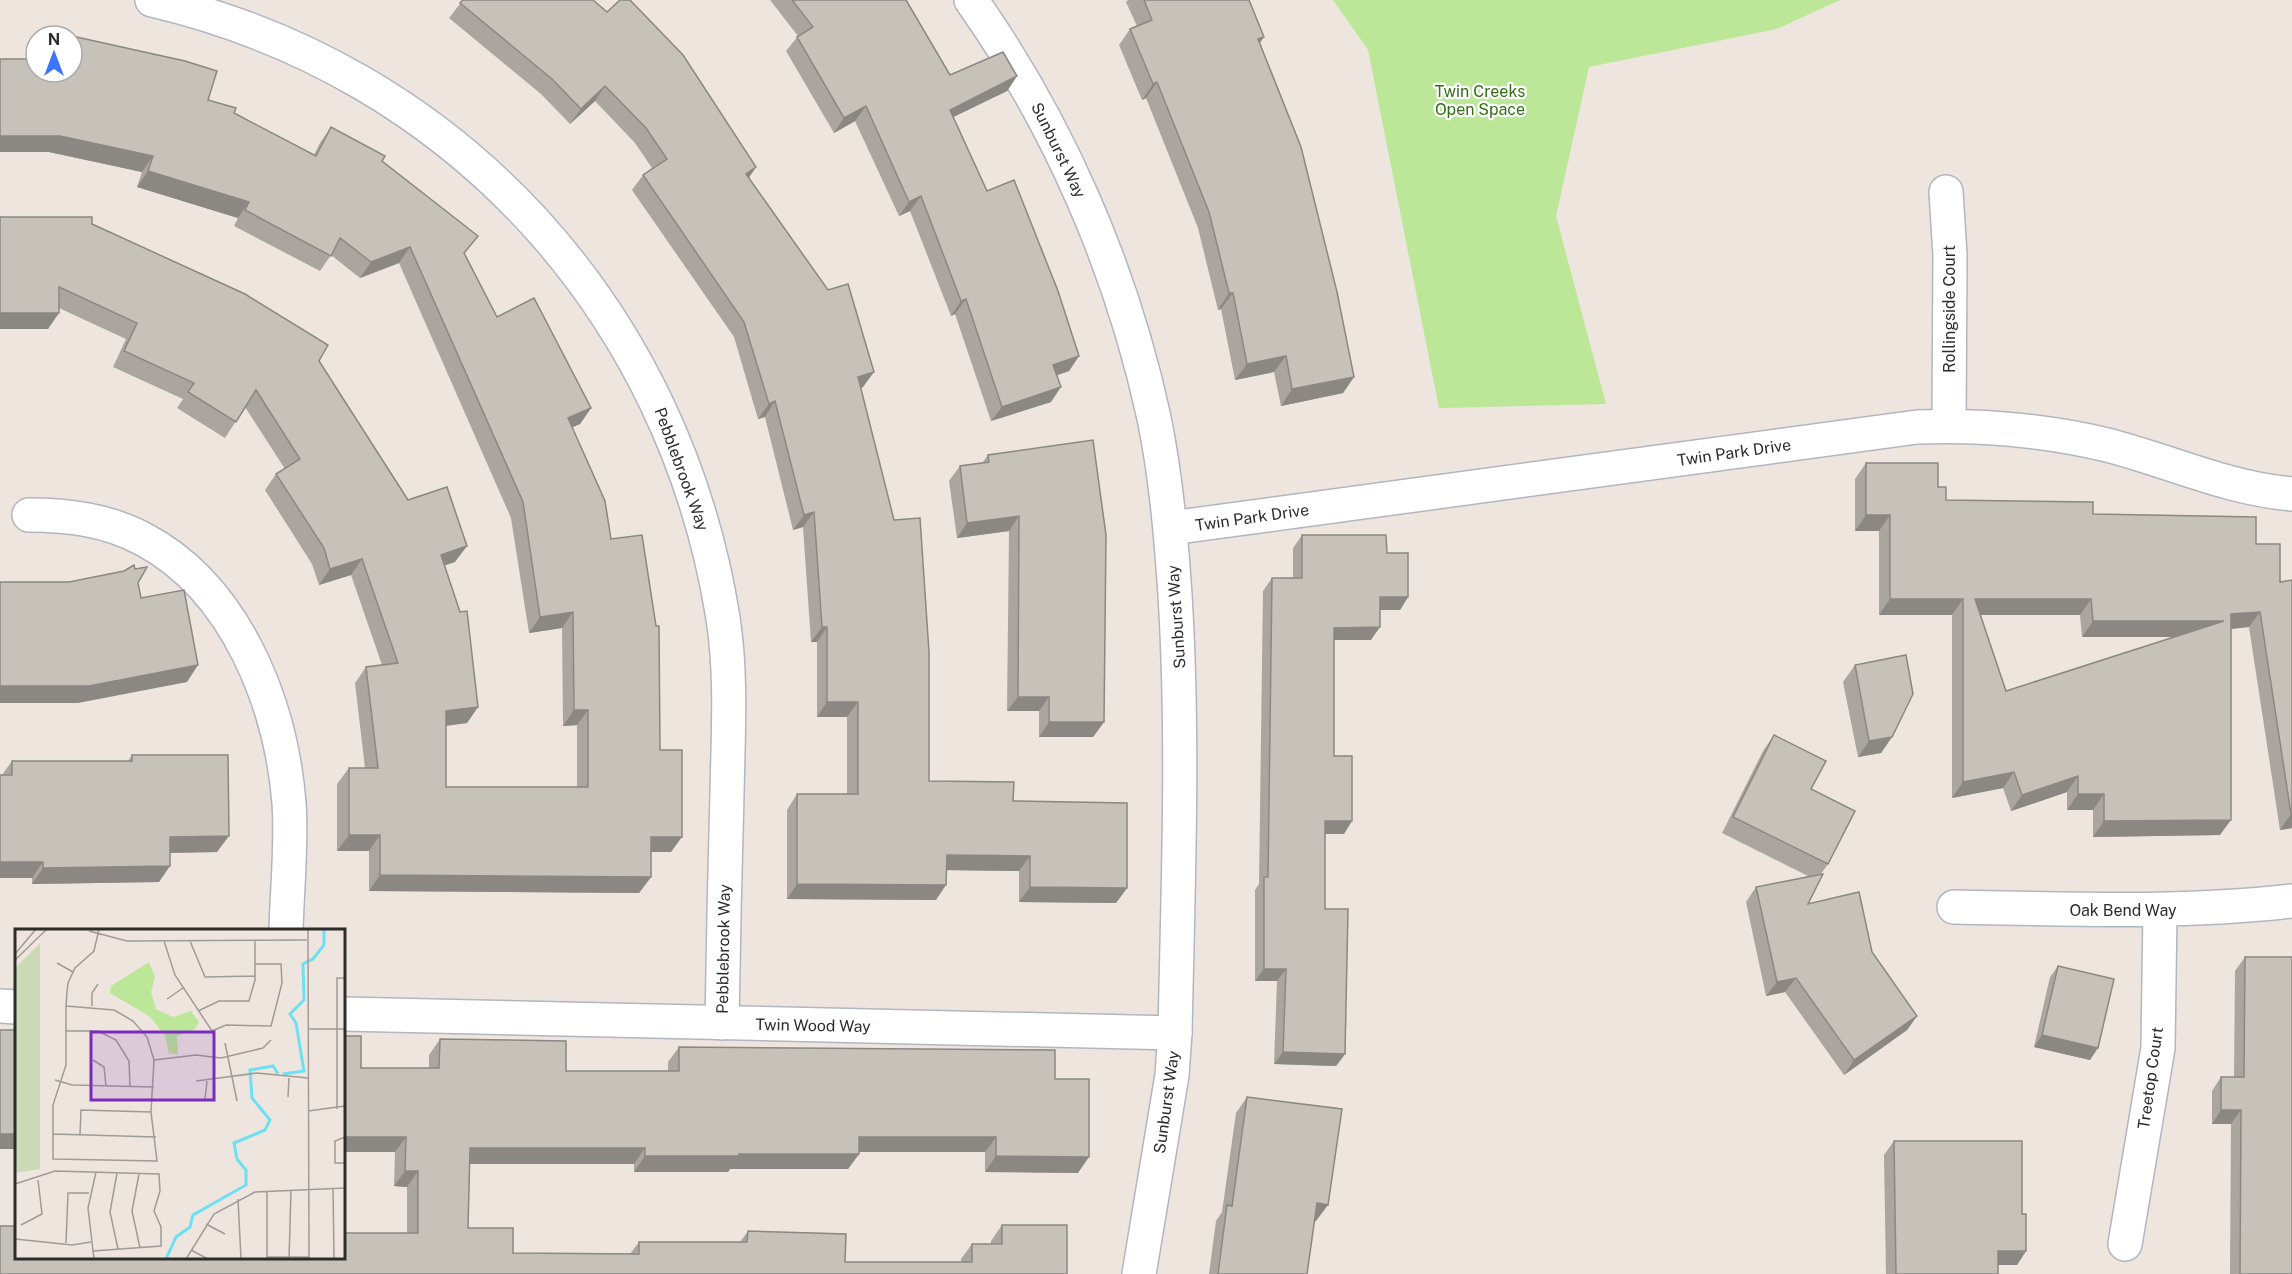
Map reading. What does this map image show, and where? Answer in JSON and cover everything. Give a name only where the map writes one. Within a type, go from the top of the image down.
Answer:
[{"type":"street","name":"Pebblebrook Way","points":[[152,0],[200,11],[273,37],[342,70],[408,110],[469,157],[525,210],[576,269],[620,332],[657,399],[686,471],[709,545],[723,621],[729,697],[722,1023]]},
{"type":"street","name":"Sunburst Way","points":[[971,0],[1029,90],[1083,195],[1124,306],[1151,407],[1171,528],[1181,688],[1175,1033],[1172,1075],[1139,1274]]},
{"type":"street","name":"Rollingside Court","points":[[1946,192],[1950,255],[1949,426]]},
{"type":"street","name":"Twin Park Drive","points":[[1171,528],[1905,429],[1949,426],[2018,429],[2108,445],[2200,476],[2292,494]]},
{"type":"street","points":[[29,515],[86,519],[143,539],[168,555],[191,575],[228,620],[245,648],[266,698],[279,740],[289,804],[286,929]]},
{"type":"street","name":"Oak Bend Way","points":[[1954,907],[2160,911],[2229,908],[2292,901]]},
{"type":"street","name":"Treetop Court","points":[[2125,1244],[2158,1048],[2160,911]]},
{"type":"street","name":"Twin Wood Way","points":[[345,1014],[1175,1033]]},
{"type":"green space","name":"Twin Creeks Open Space","points":[[1333,0],[1840,0],[1777,29],[1589,67],[1556,216],[1606,404],[1439,408],[1368,50]]},
{"type":"building","points":[[463,0],[593,0],[607,12],[620,0],[630,0],[683,55],[756,167],[746,174],[828,290],[848,284],[874,372],[858,377],[894,520],[920,518],[929,652],[929,781],[1014,782],[1013,801],[1127,803],[1127,888],[1030,887],[1030,856],[947,855],[946,885],[797,884],[797,794],[858,794],[858,702],[827,702],[827,627],[822,627],[814,512],[804,515],[775,401],[769,404],[744,322],[643,175],[667,159],[646,128],[605,86],[581,109],[552,79],[460,3]]},
{"type":"building","points":[[792,0],[906,0],[950,75],[1003,52],[1017,76],[950,110],[987,191],[1014,180],[1058,291],[1079,356],[1053,365],[1061,387],[1002,407],[966,299],[961,301],[921,196],[909,202],[866,106],[844,118],[797,37],[813,27]]},
{"type":"building","points":[[1144,0],[1249,0],[1264,37],[1258,39],[1301,147],[1337,292],[1354,377],[1292,389],[1286,356],[1247,364],[1233,293],[1229,293],[1209,212],[1157,82],[1153,84],[1130,29],[1152,20]]},
{"type":"building","points":[[84,39],[185,61],[217,71],[208,100],[236,108],[234,113],[316,156],[331,127],[385,156],[382,161],[478,236],[464,253],[497,317],[534,298],[591,408],[568,418],[605,501],[611,539],[642,535],[656,626],[659,626],[660,750],[682,750],[682,837],[651,837],[651,877],[380,875],[380,835],[349,835],[349,768],[378,768],[366,667],[398,663],[362,559],[330,569],[324,548],[276,474],[300,459],[256,390],[236,422],[188,392],[194,383],[124,351],[137,323],[59,287],[59,313],[0,313],[0,217],[92,217],[92,224],[245,294],[328,345],[319,361],[408,500],[447,487],[467,546],[441,555],[460,612],[467,611],[478,707],[446,711],[446,787],[588,787],[588,710],[574,710],[573,612],[540,617],[523,502],[410,247],[371,262],[340,238],[331,256],[245,210],[249,202],[148,171],[153,156],[60,136],[0,136],[0,59],[24,59],[24,84],[84,84]]},
{"type":"building","points":[[1093,440],[1106,535],[1104,722],[1049,722],[1049,697],[1018,697],[1019,516],[967,523],[960,466],[989,462],[988,455]]},
{"type":"building","points":[[1866,463],[1938,463],[1938,487],[1946,487],[1946,500],[2093,502],[2093,514],[2256,517],[2256,544],[2280,544],[2280,582],[2292,580],[2292,814],[2260,612],[2231,614],[2231,820],[2104,821],[2104,794],[2078,794],[2078,776],[2022,795],[2014,772],[1963,782],[1963,599],[1890,599],[1890,515],[1866,515]],"holes":[[[1975,599],[2091,599],[2093,621],[2224,621],[2006,691]]]},
{"type":"building","points":[[1302,535],[1386,535],[1387,553],[1408,553],[1408,597],[1380,597],[1380,627],[1334,628],[1334,756],[1352,756],[1352,821],[1325,821],[1325,909],[1348,909],[1345,1054],[1283,1052],[1286,969],[1264,969],[1264,877],[1268,877],[1272,578],[1302,578]]},
{"type":"building","points":[[134,565],[135,569],[147,567],[138,583],[141,598],[184,590],[198,665],[89,686],[0,686],[0,582],[69,582],[124,571]]},
{"type":"building","points":[[1906,655],[1913,694],[1892,737],[1869,741],[1855,665]]},
{"type":"building","points":[[1774,735],[1826,761],[1811,789],[1855,811],[1828,864],[1733,817]]},
{"type":"building","points":[[132,755],[228,755],[229,836],[170,837],[170,866],[43,868],[43,862],[0,862],[0,775],[12,775],[12,761],[132,761]]},
{"type":"building","points":[[1823,874],[1808,904],[1859,892],[1872,952],[1917,1016],[1854,1060],[1796,978],[1777,982],[1756,887]]},
{"type":"building","points":[[2245,957],[2292,957],[2292,1274],[2240,1274],[2241,1110],[2221,1110],[2221,1077],[2244,1077]]},
{"type":"building","points":[[2058,966],[2114,979],[2098,1048],[2042,1035]]},
{"type":"building","points":[[0,1030],[15,1030],[15,1134],[0,1134]]},
{"type":"building","points":[[345,1036],[361,1036],[361,1068],[439,1068],[440,1039],[566,1041],[566,1071],[679,1071],[679,1047],[1055,1050],[1055,1079],[1089,1079],[1089,1157],[996,1156],[996,1137],[859,1137],[859,1154],[645,1156],[645,1148],[470,1148],[468,1228],[513,1228],[513,1253],[639,1254],[639,1242],[747,1242],[748,1231],[846,1234],[845,1262],[972,1262],[972,1244],[1002,1244],[1002,1225],[1067,1225],[1067,1274],[0,1274],[0,1226],[15,1226],[15,1259],[345,1259],[345,1233],[418,1233],[418,1171],[405,1171],[406,1137],[345,1137]]},
{"type":"building","points":[[1247,1097],[1342,1109],[1328,1205],[1317,1203],[1307,1274],[1218,1274],[1227,1205],[1232,1206]]},
{"type":"building","points":[[1894,1141],[2022,1141],[2022,1214],[2026,1214],[2026,1251],[1998,1251],[1998,1274],[1896,1274]]}]
